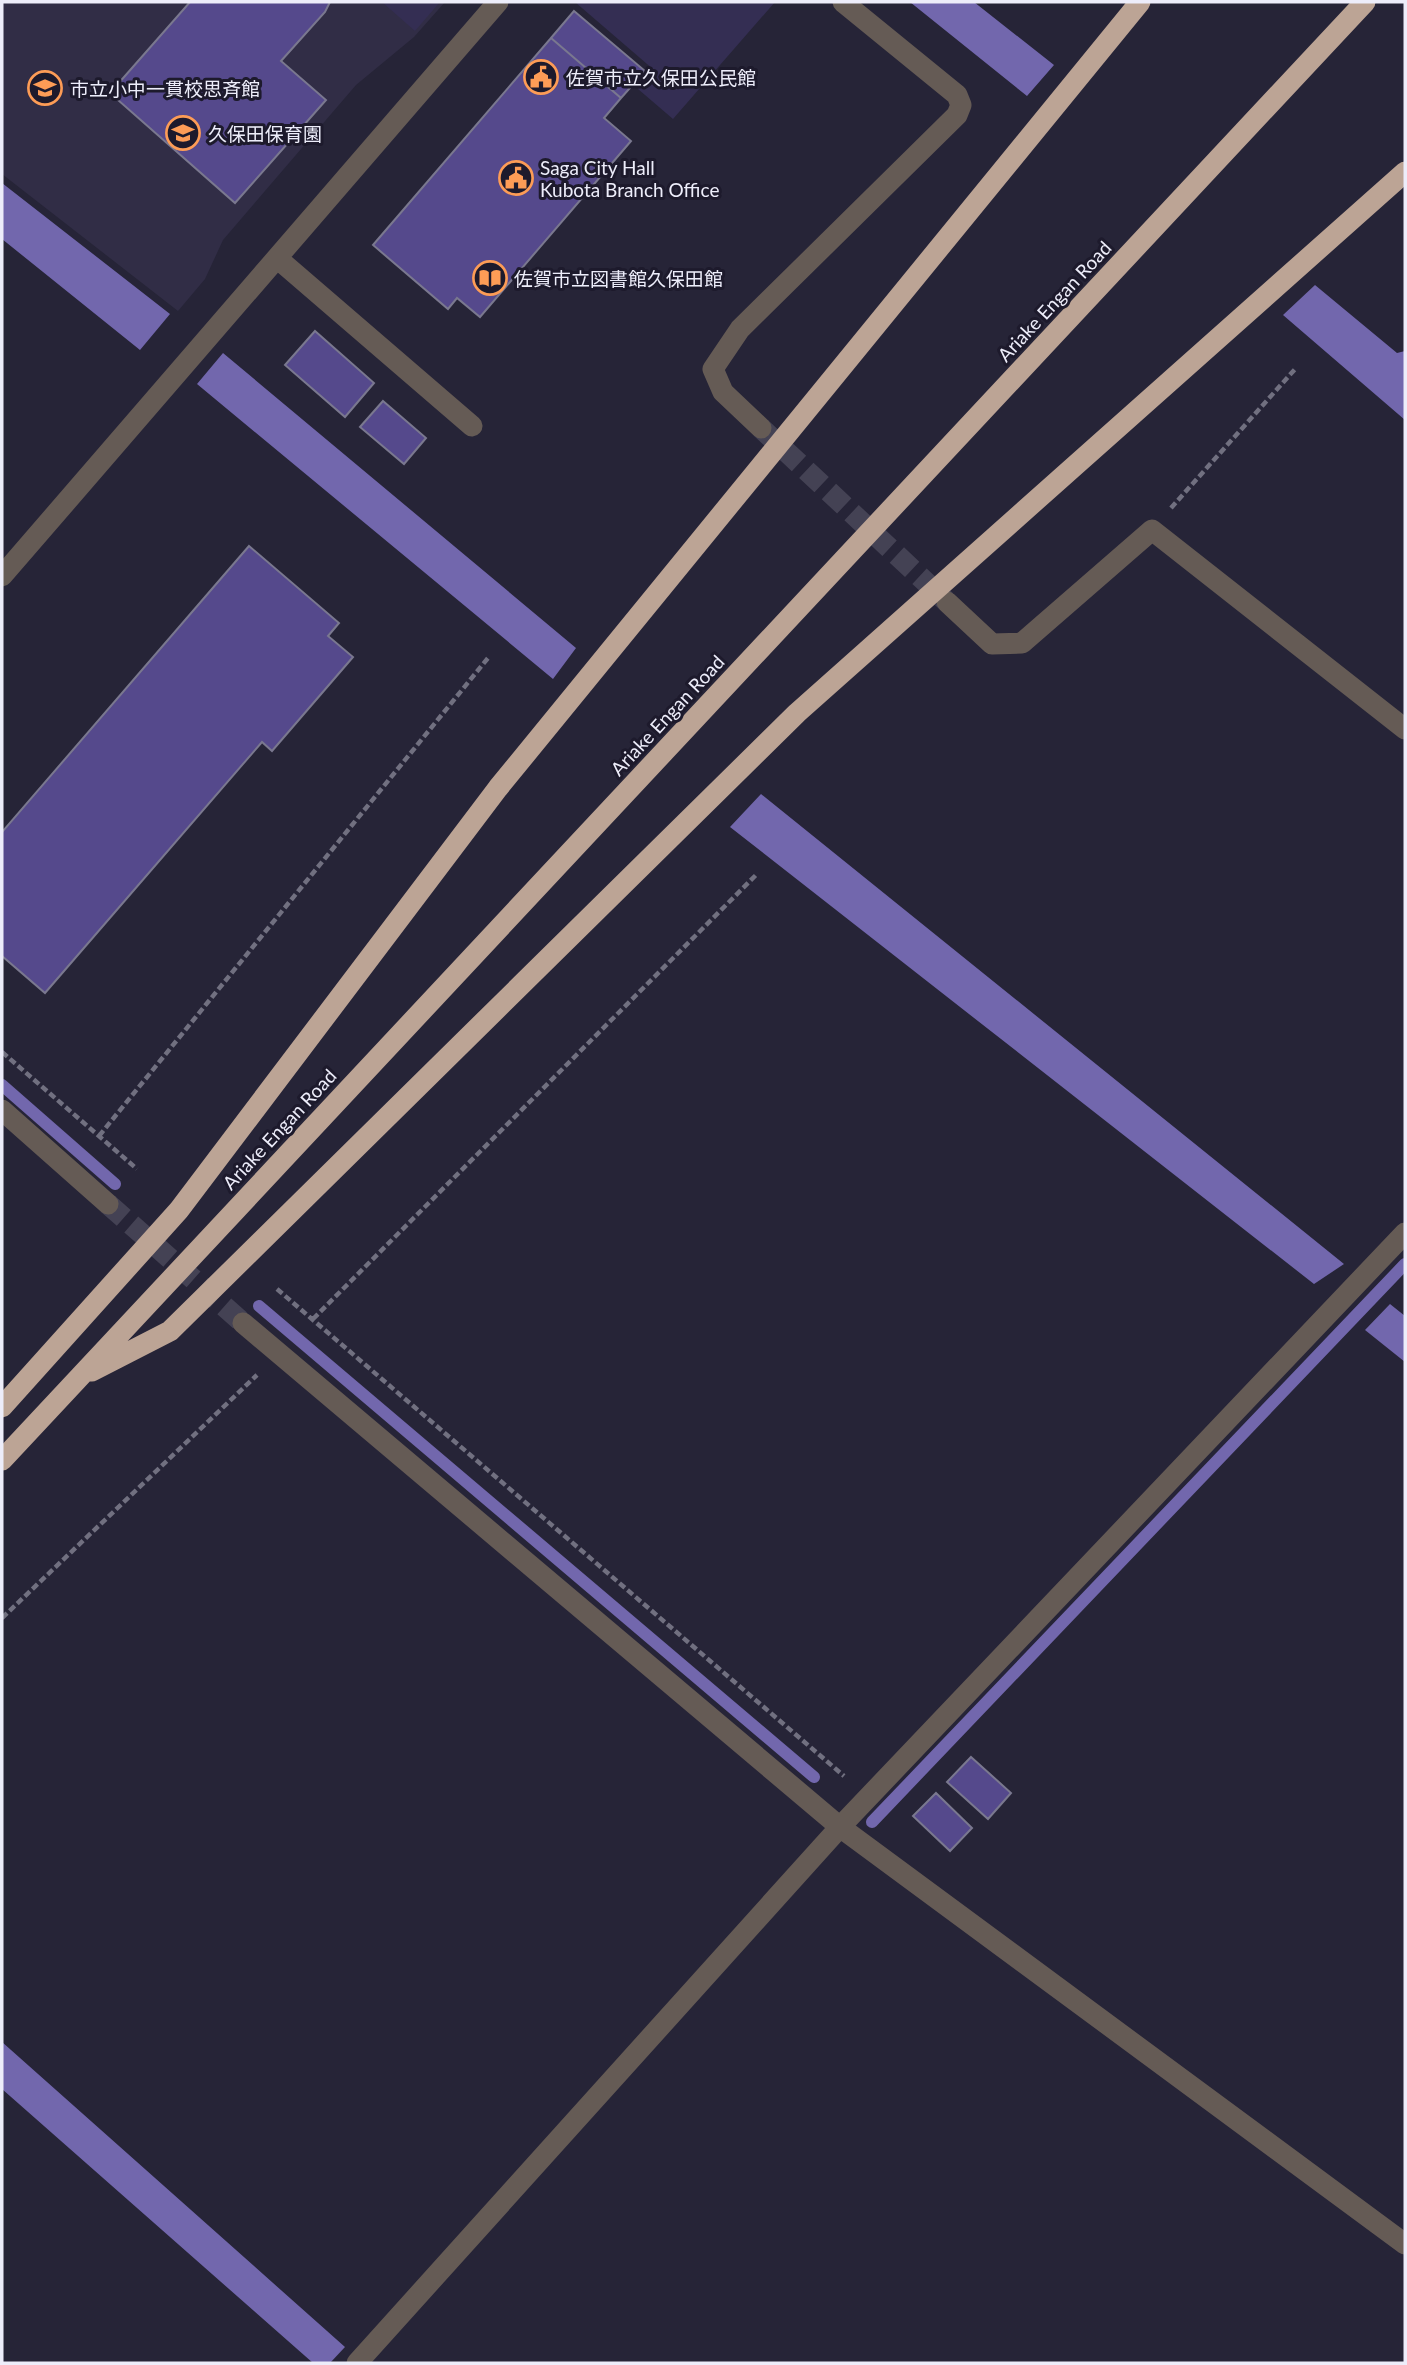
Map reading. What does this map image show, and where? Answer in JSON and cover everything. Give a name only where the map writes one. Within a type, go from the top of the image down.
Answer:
[{"type":"highway","points":[[2,1407],[179,1210],[498,789],[1140,2]]},
{"type":"highway","name":"Ariake Engan Road","points":[[2,1460],[1365,2]]},
{"type":"highway","points":[[78,1378],[170,1331],[797,713],[1405,172]]},
{"type":"street","points":[[2,576],[498,2]]},
{"type":"street","points":[[761,428],[723,392],[713,369],[740,329],[957,115],[961,105],[957,95],[843,2]]},
{"type":"street","points":[[277,258],[472,426]]},
{"type":"street","points":[[947,602],[992,644],[1022,643],[1152,530],[1405,729]]},
{"type":"street","points":[[2,1110],[108,1204]]},
{"type":"street","points":[[357,2363],[840,1827],[1405,1233]]},
{"type":"street","points":[[243,1324],[840,1827],[1405,2244]]},
{"type":"path","points":[[1152,530],[1296,368]]},
{"type":"path","points":[[99,1136],[488,658]]},
{"type":"path","points":[[313,1319],[758,873]]},
{"type":"path","points":[[2,1052],[137,1169]]},
{"type":"path","points":[[277,1289],[869,1797]]},
{"type":"path","points":[[2,1618],[278,1355]]},
{"type":"shaded area","name":"久保田保育園","points":[[2,2],[445,2],[414,37],[356,85],[223,240],[205,279],[178,311],[2,174]]},
{"type":"shaded area","points":[[382,2],[440,2],[415,31]]},
{"type":"shaded area","points":[[575,2],[775,2],[673,119],[638,89],[654,70]]},
{"type":"shaded area","points":[[910,2],[974,2],[1054,65],[1027,96]]},
{"type":"shaded area","points":[[2,183],[170,314],[140,350],[2,239]]},
{"type":"shaded area","points":[[1315,285],[1397,353],[1405,351],[1405,420],[1283,315]]},
{"type":"shaded area","points":[[223,353],[576,648],[553,679],[197,384]]},
{"type":"shaded area","points":[[761,794],[1344,1264],[1314,1284],[730,827]]},
{"type":"shaded area","points":[[1390,1304],[1405,1316],[1405,1362],[1365,1330]]},
{"type":"shaded area","points":[[2,2042],[345,2347],[330,2363],[313,2363],[2,2089]]},
{"type":"building","points":[[190,2],[330,2],[325,12],[281,61],[326,100],[235,203],[110,93]]},
{"type":"building","points":[[574,11],[645,71],[621,98],[551,38]]},
{"type":"building","points":[[551,38],[621,98],[604,118],[631,141],[480,317],[457,298],[448,309],[373,245]]},
{"type":"building","points":[[315,331],[374,383],[345,417],[285,365]]},
{"type":"building","points":[[383,401],[426,438],[404,464],[360,427]]},
{"type":"building","points":[[249,546],[339,623],[328,636],[353,657],[272,751],[262,742],[45,993],[2,956],[2,832]]},
{"type":"building","points":[[971,1757],[1011,1793],[988,1819],[947,1782]]},
{"type":"building","points":[[936,1793],[972,1828],[950,1851],[913,1816]]},
{"type":"waterway","points":[[2,1085],[115,1184]]},
{"type":"waterway","points":[[872,1822],[1405,1264]]},
{"type":"waterway","points":[[259,1306],[814,1777]]},
{"type":"tunnel","points":[[761,428],[946,601]]},
{"type":"tunnel","points":[[108,1204],[243,1323]]},
{"type":"place","name":"佐賀市立久保田公民館","points":[[541,77]]},
{"type":"place","name":"市立小中一貫校思斉館","points":[[45,88]]},
{"type":"place","name":"久保田保育園","points":[[183,133]]},
{"type":"place","name":"Saga City Hall Kubota Branch Office","points":[[516,178]]},
{"type":"place","name":"佐賀市立図書館久保田館","points":[[490,278]]}]
